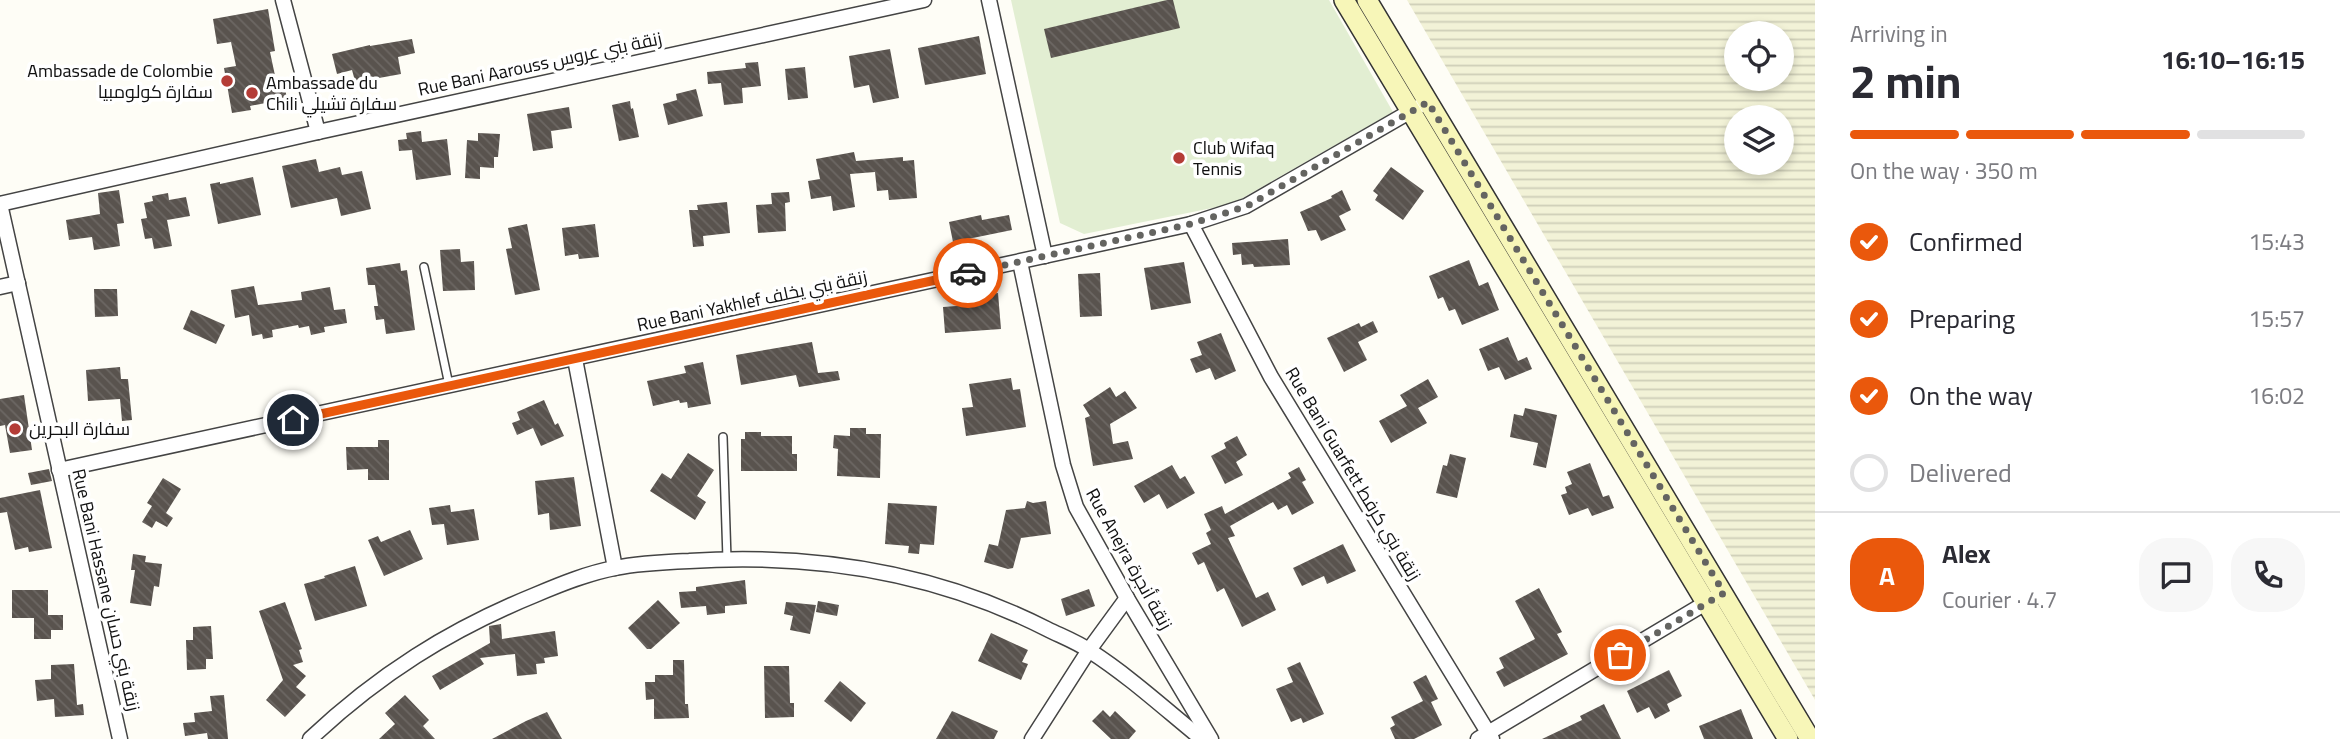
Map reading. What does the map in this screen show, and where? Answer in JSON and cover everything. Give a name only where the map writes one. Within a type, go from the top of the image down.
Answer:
[{"type":"street","points":[[284,0],[318,132]]},
{"type":"street","name":"Rue Bani Aarouss زنقة بني عروس","points":[[0,204],[924,0]]},
{"type":"street","points":[[989,0],[1045,256]]},
{"type":"street","points":[[1344,0],[1420,106]]},
{"type":"street","points":[[1367,0],[1420,106],[1716,598],[1810,739]]},
{"type":"street","name":"Rue Bani Yakhlef زنقة بني يخلف","points":[[59,470],[1191,224],[1247,206],[1420,106]]},
{"type":"street","name":"Rue Bani Hassane زنقة بني حسان","points":[[0,204],[120,739]]},
{"type":"street","name":"Rue Bani Guarfett زنقة بني كرفط","points":[[1191,224],[1271,377],[1486,737]]},
{"type":"street","name":"Rue Anejra زنقة أنجرة","points":[[1020,262],[1068,485],[1076,507],[1126,598],[1211,739]]},
{"type":"street","points":[[0,287],[18,283]]},
{"type":"street","points":[[575,359],[615,568]]},
{"type":"street","points":[[310,739],[366,691],[430,645],[482,617],[587,575],[615,568],[727,559],[809,561],[897,574],[984,600],[1089,650],[1202,739]]},
{"type":"street","points":[[1032,739],[1126,598]]},
{"type":"street","points":[[1486,737],[1716,598]]},
{"type":"street","points":[[1716,598],[1788,739]]},
{"type":"lane","points":[[424,267],[450,386]]},
{"type":"lane","points":[[723,437],[727,559]]},
{"type":"green space","name":"Club Wifaq Tennis","points":[[1011,0],[1329,0],[1393,112],[1232,204],[1084,234],[1060,223]]},
{"type":"green space","points":[[1407,0],[1815,0],[1815,700]]},
{"type":"building","points":[[1173,0],[1180,28],[1051,58],[1044,29]]},
{"type":"building","points":[[268,9],[275,51],[270,52],[277,85],[284,83],[287,99],[250,106],[251,110],[232,113],[224,68],[236,66],[231,42],[217,44],[213,19]]},
{"type":"building","points":[[979,36],[986,74],[925,85],[918,48]]},
{"type":"building","points":[[412,39],[415,53],[398,57],[401,74],[368,80],[369,84],[357,88],[352,70],[337,74],[332,54]]},
{"type":"building","points":[[890,49],[899,98],[873,103],[869,85],[854,88],[849,56]]},
{"type":"building","points":[[758,62],[761,86],[742,88],[743,103],[724,105],[721,83],[708,84],[707,72],[746,68],[745,63]]},
{"type":"building","points":[[805,67],[808,98],[788,100],[785,69]]},
{"type":"building","points":[[696,89],[703,116],[668,125],[663,104],[677,100],[676,94]]},
{"type":"building","points":[[630,101],[639,137],[619,141],[612,105]]},
{"type":"building","points":[[569,107],[572,128],[551,131],[553,148],[533,151],[527,114]]},
{"type":"building","points":[[421,131],[422,142],[447,139],[451,175],[416,180],[412,150],[399,151],[398,140],[407,139],[406,133]]},
{"type":"building","points":[[478,133],[500,134],[498,157],[494,157],[494,168],[480,167],[480,179],[465,178],[467,140],[478,141]]},
{"type":"building","points":[[854,152],[856,161],[903,157],[903,161],[914,160],[917,198],[889,200],[888,190],[877,191],[875,172],[850,174],[855,207],[833,211],[831,196],[811,199],[808,181],[820,179],[816,159]]},
{"type":"building","points":[[316,159],[319,172],[340,167],[342,175],[362,171],[371,209],[341,216],[337,198],[291,208],[282,166]]},
{"type":"building","points":[[1391,167],[1424,191],[1403,220],[1375,200],[1378,195],[1373,191]]},
{"type":"building","points":[[253,177],[261,215],[218,224],[210,184]]},
{"type":"building","points":[[119,190],[124,223],[117,224],[120,246],[94,250],[92,237],[69,240],[66,220],[100,214],[98,193]]},
{"type":"building","points":[[1342,190],[1351,210],[1339,216],[1346,230],[1321,241],[1316,230],[1308,231],[1300,212],[1332,198],[1331,196]]},
{"type":"building","points":[[789,192],[790,202],[785,203],[786,231],[758,233],[756,205],[772,204],[771,193]]},
{"type":"building","points":[[168,193],[169,200],[186,197],[190,216],[167,220],[172,246],[154,249],[152,238],[145,239],[141,219],[147,218],[144,203],[153,201],[152,196]]},
{"type":"building","points":[[727,202],[730,233],[703,236],[704,246],[693,247],[689,210],[698,210],[697,205]]},
{"type":"building","points":[[981,215],[982,220],[1009,215],[1012,230],[953,242],[949,222]]},
{"type":"building","points":[[527,224],[540,290],[515,295],[506,249],[512,248],[508,228]]},
{"type":"building","points":[[595,224],[599,257],[579,259],[578,254],[565,256],[562,228]]},
{"type":"building","points":[[1288,239],[1290,265],[1242,265],[1241,254],[1233,255],[1232,243]]},
{"type":"building","points":[[460,249],[461,262],[474,261],[475,290],[443,291],[440,250]]},
{"type":"building","points":[[1469,260],[1479,286],[1488,282],[1499,310],[1462,325],[1455,309],[1449,311],[1443,297],[1438,299],[1429,276]]},
{"type":"building","points":[[1184,262],[1191,303],[1151,310],[1144,268]]},
{"type":"building","points":[[400,263],[401,271],[407,270],[415,330],[386,334],[384,319],[376,320],[374,306],[378,306],[375,285],[368,285],[366,268]]},
{"type":"building","points":[[1100,273],[1102,316],[1080,317],[1078,274]]},
{"type":"building","points":[[254,286],[258,305],[302,300],[301,292],[330,287],[334,310],[345,309],[347,323],[324,327],[325,332],[311,335],[309,326],[299,328],[298,325],[272,330],[273,337],[263,339],[262,334],[252,336],[249,315],[235,318],[231,290]]},
{"type":"building","points":[[94,289],[117,289],[118,316],[95,317]]},
{"type":"building","points":[[998,293],[1001,329],[945,333],[943,307],[970,305],[970,295]]},
{"type":"building","points":[[191,310],[225,325],[216,344],[183,329]]},
{"type":"building","points":[[1373,321],[1378,332],[1358,342],[1367,360],[1344,372],[1327,338],[1359,323],[1361,327]]},
{"type":"building","points":[[1221,333],[1236,371],[1215,380],[1210,368],[1196,373],[1190,359],[1202,355],[1197,342]]},
{"type":"building","points":[[1508,337],[1518,361],[1527,357],[1532,369],[1505,380],[1499,367],[1488,371],[1479,349]]},
{"type":"building","points":[[812,342],[818,373],[838,371],[840,380],[799,387],[796,375],[741,385],[736,355]]},
{"type":"building","points":[[703,362],[711,404],[688,408],[687,402],[680,403],[679,400],[653,406],[647,381],[686,373],[684,366]]},
{"type":"building","points":[[120,367],[121,379],[128,379],[132,420],[122,421],[120,399],[88,401],[86,370]]},
{"type":"building","points":[[1011,378],[1013,390],[1020,389],[1026,427],[966,436],[962,408],[973,407],[969,384]]},
{"type":"building","points":[[1428,379],[1438,397],[1418,408],[1427,423],[1391,443],[1379,421],[1407,406],[1400,395]]},
{"type":"building","points":[[1110,387],[1116,397],[1125,391],[1137,408],[1110,424],[1113,444],[1128,441],[1133,459],[1093,466],[1085,418],[1090,416],[1083,405]]},
{"type":"building","points":[[24,395],[32,450],[10,453],[5,425],[0,426],[0,399]]},
{"type":"building","points":[[544,400],[555,425],[558,423],[564,436],[541,446],[533,428],[517,435],[512,423],[520,420],[517,412]]},
{"type":"building","points":[[1525,408],[1557,415],[1546,468],[1533,465],[1538,443],[1510,437],[1514,414],[1523,416]]},
{"type":"building","points":[[850,428],[866,428],[866,434],[881,434],[880,478],[837,476],[838,449],[833,448],[834,435],[850,436]]},
{"type":"building","points":[[745,432],[761,432],[761,436],[792,436],[792,454],[797,454],[797,471],[741,471],[741,439],[745,439]]},
{"type":"building","points":[[1237,436],[1247,455],[1236,462],[1243,475],[1225,484],[1211,456],[1226,448],[1224,443]]},
{"type":"building","points":[[378,440],[389,440],[389,480],[368,480],[368,469],[347,470],[346,447],[378,447]]},
{"type":"building","points":[[688,453],[714,470],[697,496],[706,502],[695,520],[650,491],[662,473],[671,479]]},
{"type":"building","points":[[1450,454],[1466,458],[1457,498],[1436,493],[1443,465],[1447,466]]},
{"type":"building","points":[[1590,463],[1603,497],[1609,495],[1614,508],[1592,516],[1588,508],[1569,515],[1561,495],[1567,493],[1565,487],[1572,484],[1567,472]]},
{"type":"building","points":[[1172,465],[1180,479],[1185,476],[1195,493],[1167,509],[1159,494],[1144,503],[1134,486]]},
{"type":"building","points":[[1299,467],[1306,480],[1302,482],[1314,503],[1292,515],[1287,505],[1278,510],[1273,502],[1230,526],[1235,536],[1228,538],[1256,598],[1268,592],[1276,610],[1242,627],[1224,588],[1217,592],[1204,562],[1198,565],[1192,553],[1211,544],[1206,533],[1211,530],[1204,514],[1222,506],[1225,514],[1291,478],[1288,473]]},
{"type":"building","points":[[49,469],[52,481],[31,485],[28,473]]},
{"type":"building","points":[[574,477],[581,526],[550,530],[549,513],[538,515],[535,481]]},
{"type":"building","points":[[163,478],[181,489],[166,513],[173,518],[167,527],[156,521],[152,528],[142,522],[152,506],[147,503]]},
{"type":"building","points":[[40,490],[52,548],[29,552],[28,547],[15,550],[7,512],[0,513],[0,498]]},
{"type":"building","points":[[1027,501],[1046,501],[1051,534],[1021,538],[1013,568],[984,562],[989,544],[998,546],[1006,510],[1025,508]]},
{"type":"building","points":[[888,503],[937,506],[934,545],[920,544],[919,554],[908,553],[909,546],[885,544]]},
{"type":"building","points":[[450,505],[451,512],[474,509],[479,540],[447,545],[444,524],[432,525],[429,508]]},
{"type":"building","points":[[410,530],[423,559],[384,576],[368,540],[378,536],[381,542]]},
{"type":"building","points":[[1343,544],[1356,571],[1327,584],[1324,576],[1302,586],[1293,568]]},
{"type":"building","points":[[133,554],[146,556],[145,562],[162,564],[159,587],[154,586],[151,606],[130,603],[135,570],[131,570]]},
{"type":"building","points":[[355,566],[367,606],[315,621],[304,584]]},
{"type":"building","points":[[745,580],[747,604],[725,606],[725,613],[707,615],[706,606],[681,608],[679,592]]},
{"type":"building","points":[[1539,588],[1562,632],[1557,634],[1568,654],[1504,687],[1496,672],[1504,668],[1499,658],[1535,639],[1515,601]]},
{"type":"building","points":[[1089,589],[1095,606],[1066,616],[1061,599]]},
{"type":"building","points":[[12,590],[48,590],[48,615],[63,615],[63,630],[51,630],[51,639],[34,639],[34,618],[12,618]]},
{"type":"building","points":[[658,600],[680,623],[651,649],[647,649],[628,628]]},
{"type":"building","points":[[818,601],[839,605],[837,616],[816,612]]},
{"type":"building","points":[[285,602],[302,649],[299,650],[303,662],[293,665],[306,676],[296,687],[306,695],[285,717],[266,700],[283,680],[259,611]]},
{"type":"building","points":[[786,602],[816,605],[810,634],[790,630],[793,616],[784,614]]},
{"type":"building","points":[[501,624],[502,639],[555,631],[558,656],[544,658],[545,663],[536,664],[537,674],[517,676],[515,654],[480,658],[484,664],[440,690],[432,676],[490,643],[489,626]]},
{"type":"building","points":[[211,626],[213,659],[206,659],[206,669],[187,670],[186,640],[193,640],[193,627]]},
{"type":"building","points":[[991,633],[1028,650],[1022,662],[1028,664],[1021,680],[978,661]]},
{"type":"building","points":[[673,660],[684,660],[685,704],[688,704],[689,718],[654,719],[654,699],[646,700],[645,682],[655,682],[655,675],[673,675]]},
{"type":"building","points":[[1300,662],[1324,714],[1303,723],[1301,718],[1291,722],[1276,689],[1293,682],[1287,668]]},
{"type":"building","points":[[74,664],[77,705],[83,704],[84,715],[55,717],[54,699],[37,701],[35,680],[51,679],[51,665]]},
{"type":"building","points":[[764,666],[789,666],[790,703],[794,703],[794,717],[765,718]]},
{"type":"building","points":[[1669,670],[1682,696],[1667,704],[1670,711],[1655,719],[1649,707],[1637,713],[1627,691]]},
{"type":"building","points":[[1426,675],[1438,699],[1431,702],[1442,725],[1414,739],[1395,739],[1390,728],[1395,725],[1391,717],[1423,701],[1413,682]]},
{"type":"building","points":[[840,681],[866,703],[851,722],[824,701]]},
{"type":"building","points":[[224,695],[228,739],[208,739],[207,733],[185,736],[183,723],[195,722],[194,713],[212,711],[210,696]]},
{"type":"building","points":[[405,695],[429,720],[423,726],[435,739],[379,739],[395,724],[385,713]]},
{"type":"building","points":[[1604,704],[1621,739],[1542,739],[1582,720],[1580,716]]},
{"type":"building","points":[[1741,709],[1753,739],[1704,739],[1699,726]]},
{"type":"building","points":[[1103,710],[1110,717],[1115,711],[1136,731],[1129,739],[1111,739],[1092,721]]},
{"type":"building","points":[[952,711],[998,731],[994,739],[936,739]]},
{"type":"building","points":[[547,712],[562,739],[492,739],[526,721]]},
{"type":"way so far","points":[[968,273],[1191,224],[1247,206],[1428,102],[1724,593],[1620,655]]},
{"type":"place","name":"Ambassade de Colombie سفارة كولومبيا","points":[[227,81]]},
{"type":"place","name":"Ambassade du Chili سفارة تشيلي","points":[[252,93]]},
{"type":"place","name":"Club Wifaq Tennis","points":[[1179,158]]},
{"type":"place","name":"سفارة البحرين","points":[[15,429]]},
{"type":"route","points":[[293,420],[968,273]]}]
